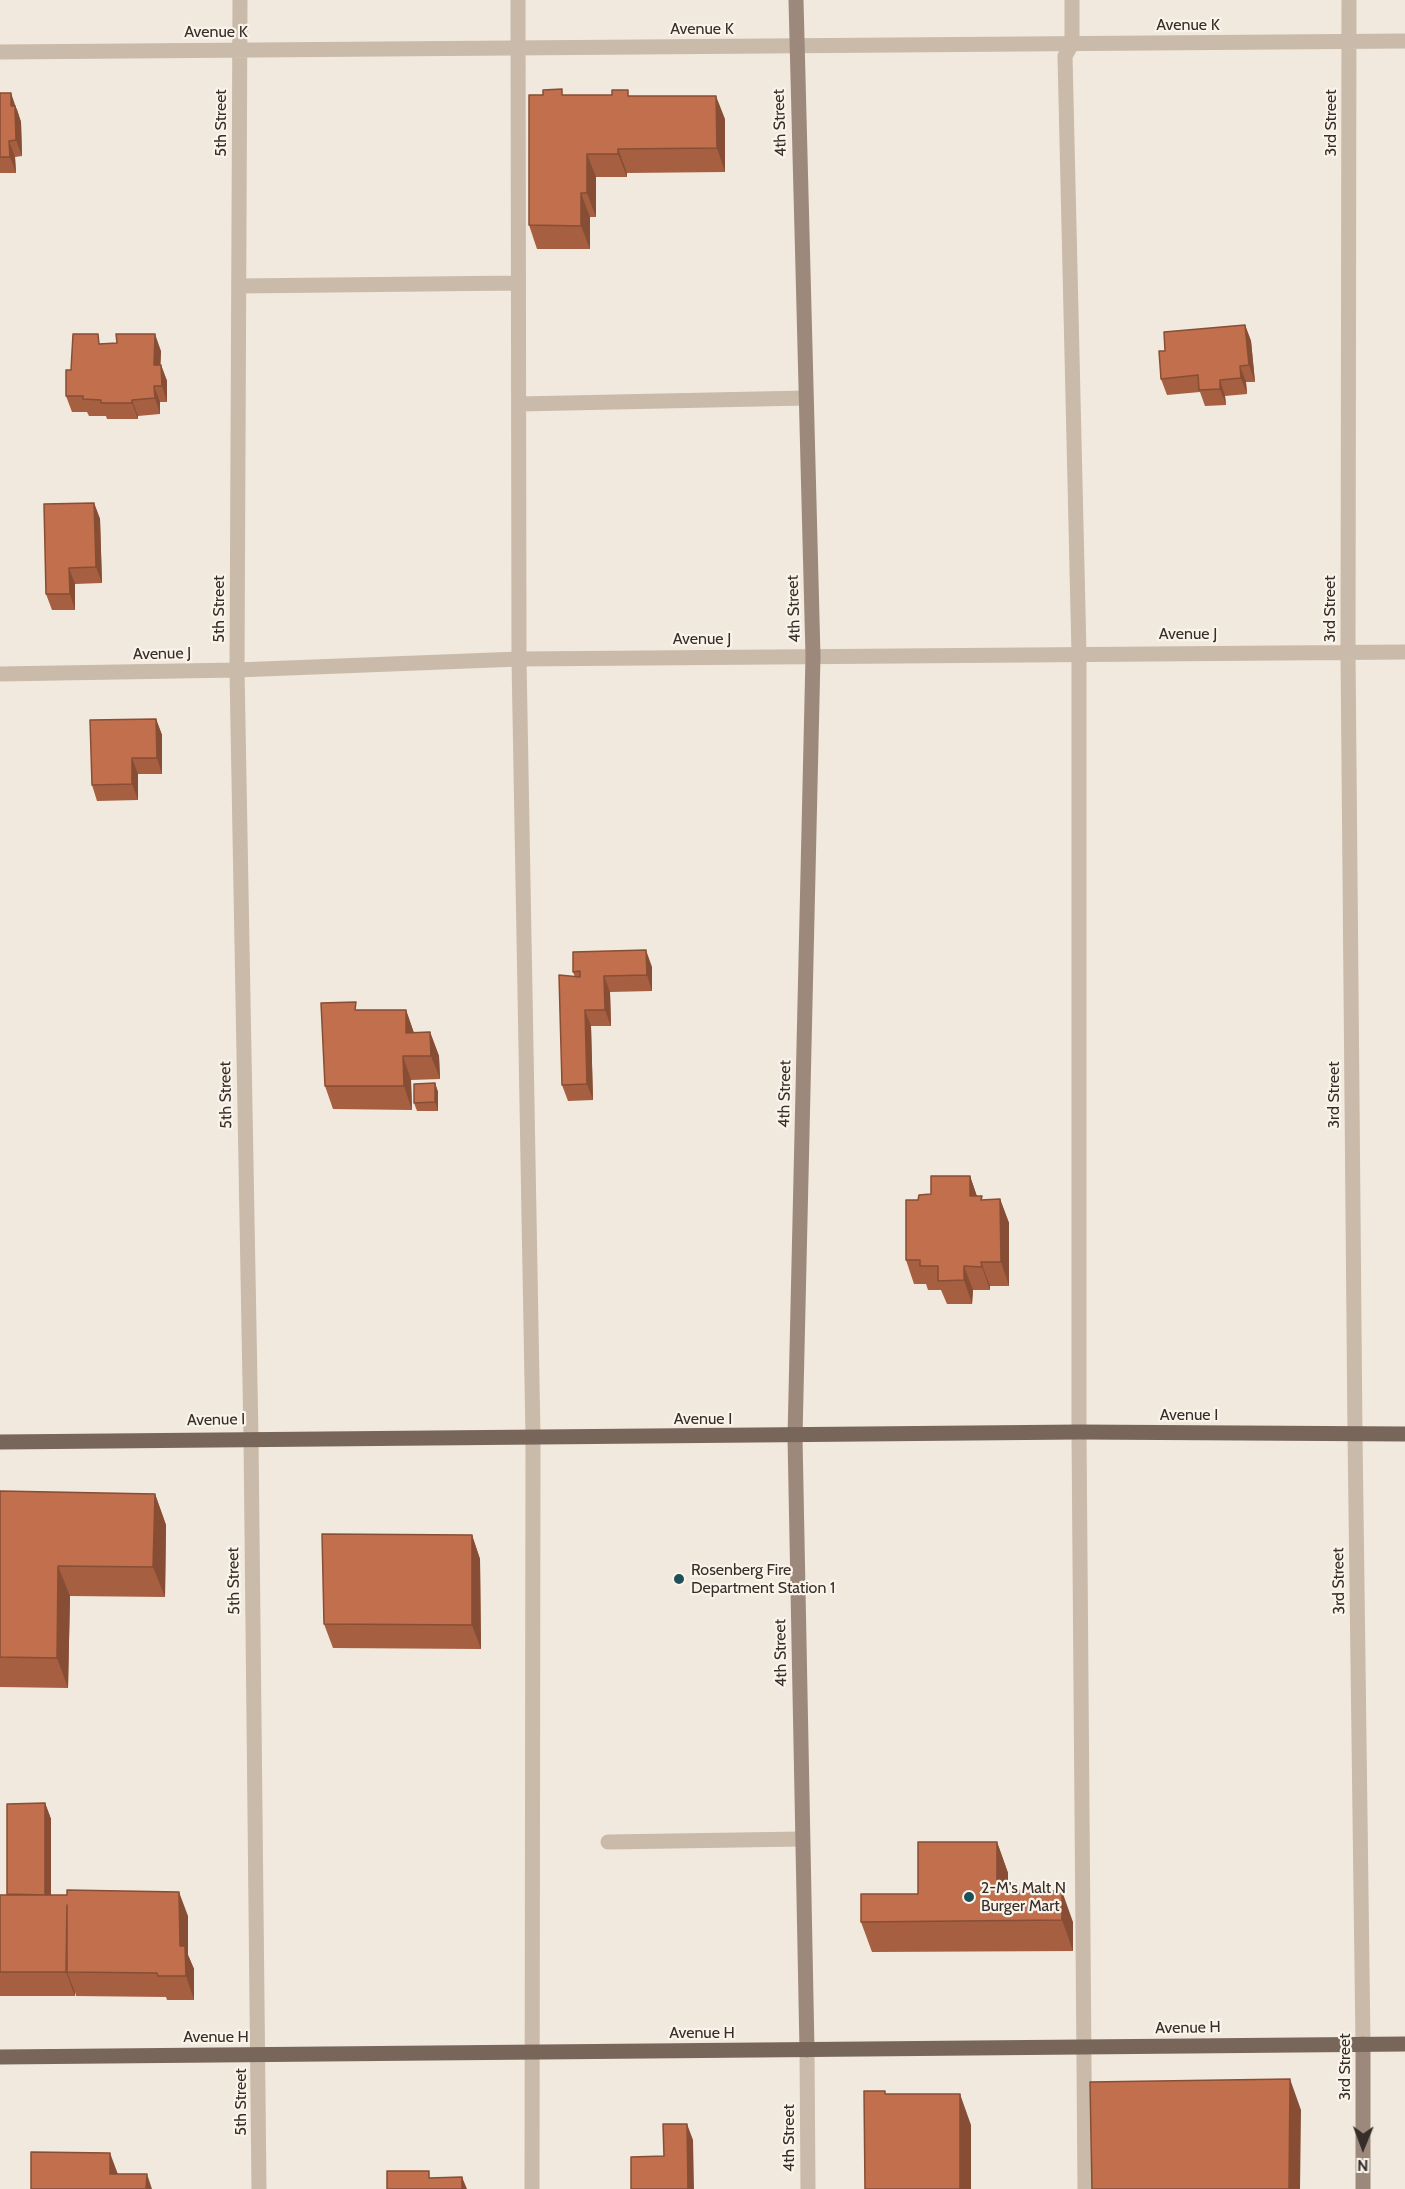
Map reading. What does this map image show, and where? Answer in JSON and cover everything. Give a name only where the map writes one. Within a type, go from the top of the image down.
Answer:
[{"type":"main road","name":"Avenue I","points":[[0,1442],[251,1438],[795,1437],[1079,1432],[1405,1434]]},
{"type":"main road","name":"Avenue H","points":[[0,2056],[1405,2044]]},
{"type":"street","name":"5th Street","points":[[240,0],[237,670],[251,1438],[259,2189]]},
{"type":"street","points":[[518,0],[519,659],[533,1437],[532,2189]]},
{"type":"street","name":"4th Street","points":[[796,0],[813,656],[795,1437],[808,2189]]},
{"type":"street","points":[[1072,0],[1072,44],[1065,56],[1079,653],[1079,1432],[1085,2189]]},
{"type":"street","name":"3rd Street","points":[[1349,0],[1348,652],[1354,1434],[1364,2044],[1364,2189]]},
{"type":"street","name":"Avenue K","points":[[0,52],[1405,41]]},
{"type":"street","points":[[239,286],[518,283]]},
{"type":"street","points":[[519,404],[806,398]]},
{"type":"street","name":"Avenue J","points":[[0,674],[237,670],[519,659],[1405,652]]},
{"type":"street","points":[[608,1842],[802,1839]]},
{"type":"building","points":[[562,89],[562,95],[612,95],[612,90],[628,90],[628,96],[716,96],[717,148],[618,149],[618,154],[587,154],[587,193],[581,193],[581,226],[529,225],[529,95],[543,95],[543,90]]},
{"type":"building","points":[[0,93],[11,93],[11,106],[15,106],[16,140],[9,141],[10,157],[0,157]]},
{"type":"building","points":[[1245,325],[1249,365],[1240,366],[1241,378],[1220,380],[1220,389],[1199,390],[1198,375],[1161,379],[1159,351],[1165,351],[1164,332]]},
{"type":"building","points":[[73,334],[98,334],[99,344],[117,343],[116,334],[155,334],[154,365],[161,365],[162,386],[154,386],[155,398],[132,400],[132,403],[101,403],[101,400],[83,399],[83,396],[66,396],[66,370],[71,370]]},
{"type":"building","points":[[94,503],[96,567],[69,568],[70,594],[46,594],[44,504]]},
{"type":"building","points":[[156,719],[157,758],[132,758],[132,784],[92,785],[90,720]]},
{"type":"building","points":[[646,950],[647,975],[604,976],[605,1010],[585,1010],[587,1084],[562,1085],[559,975],[580,977],[580,971],[573,972],[573,952]]},
{"type":"building","points":[[356,1002],[355,1010],[406,1010],[406,1033],[430,1032],[431,1056],[403,1056],[404,1086],[325,1086],[321,1003]]},
{"type":"building","points":[[435,1083],[435,1102],[414,1103],[414,1084]]},
{"type":"building","points":[[931,1176],[970,1176],[970,1196],[982,1196],[981,1200],[1000,1199],[1001,1262],[981,1262],[982,1267],[964,1266],[964,1280],[938,1281],[938,1266],[920,1266],[920,1260],[906,1260],[906,1200],[918,1200],[919,1195],[931,1194]]},
{"type":"building","points":[[0,1491],[155,1494],[153,1567],[58,1566],[57,1658],[0,1657]]},
{"type":"building","points":[[322,1534],[472,1535],[472,1625],[324,1624]]},
{"type":"building","points":[[45,1803],[45,1895],[7,1894],[7,1804]]},
{"type":"building","points":[[918,1842],[997,1842],[997,1891],[1062,1891],[1062,1920],[861,1922],[861,1894],[918,1894]]},
{"type":"building","points":[[67,1890],[179,1892],[180,1946],[185,1946],[186,1976],[158,1976],[157,1973],[67,1972],[67,1905],[66,1972],[0,1972],[0,1895],[67,1895]]},
{"type":"building","points":[[1290,2079],[1289,2189],[1092,2189],[1090,2082]]},
{"type":"building","points":[[864,2091],[885,2091],[885,2094],[960,2094],[960,2189],[865,2189]]},
{"type":"building","points":[[663,2124],[687,2124],[688,2189],[631,2189],[631,2157],[664,2156]]},
{"type":"building","points":[[31,2152],[110,2153],[110,2174],[147,2174],[146,2189],[31,2189]]},
{"type":"building","points":[[387,2171],[429,2171],[429,2178],[462,2177],[462,2189],[387,2189]]},
{"type":"place","name":"Rosenberg Fire Department Station 1","points":[[679,1579]]},
{"type":"place","name":"2-M's Malt N Burger Mart","points":[[969,1897]]}]
